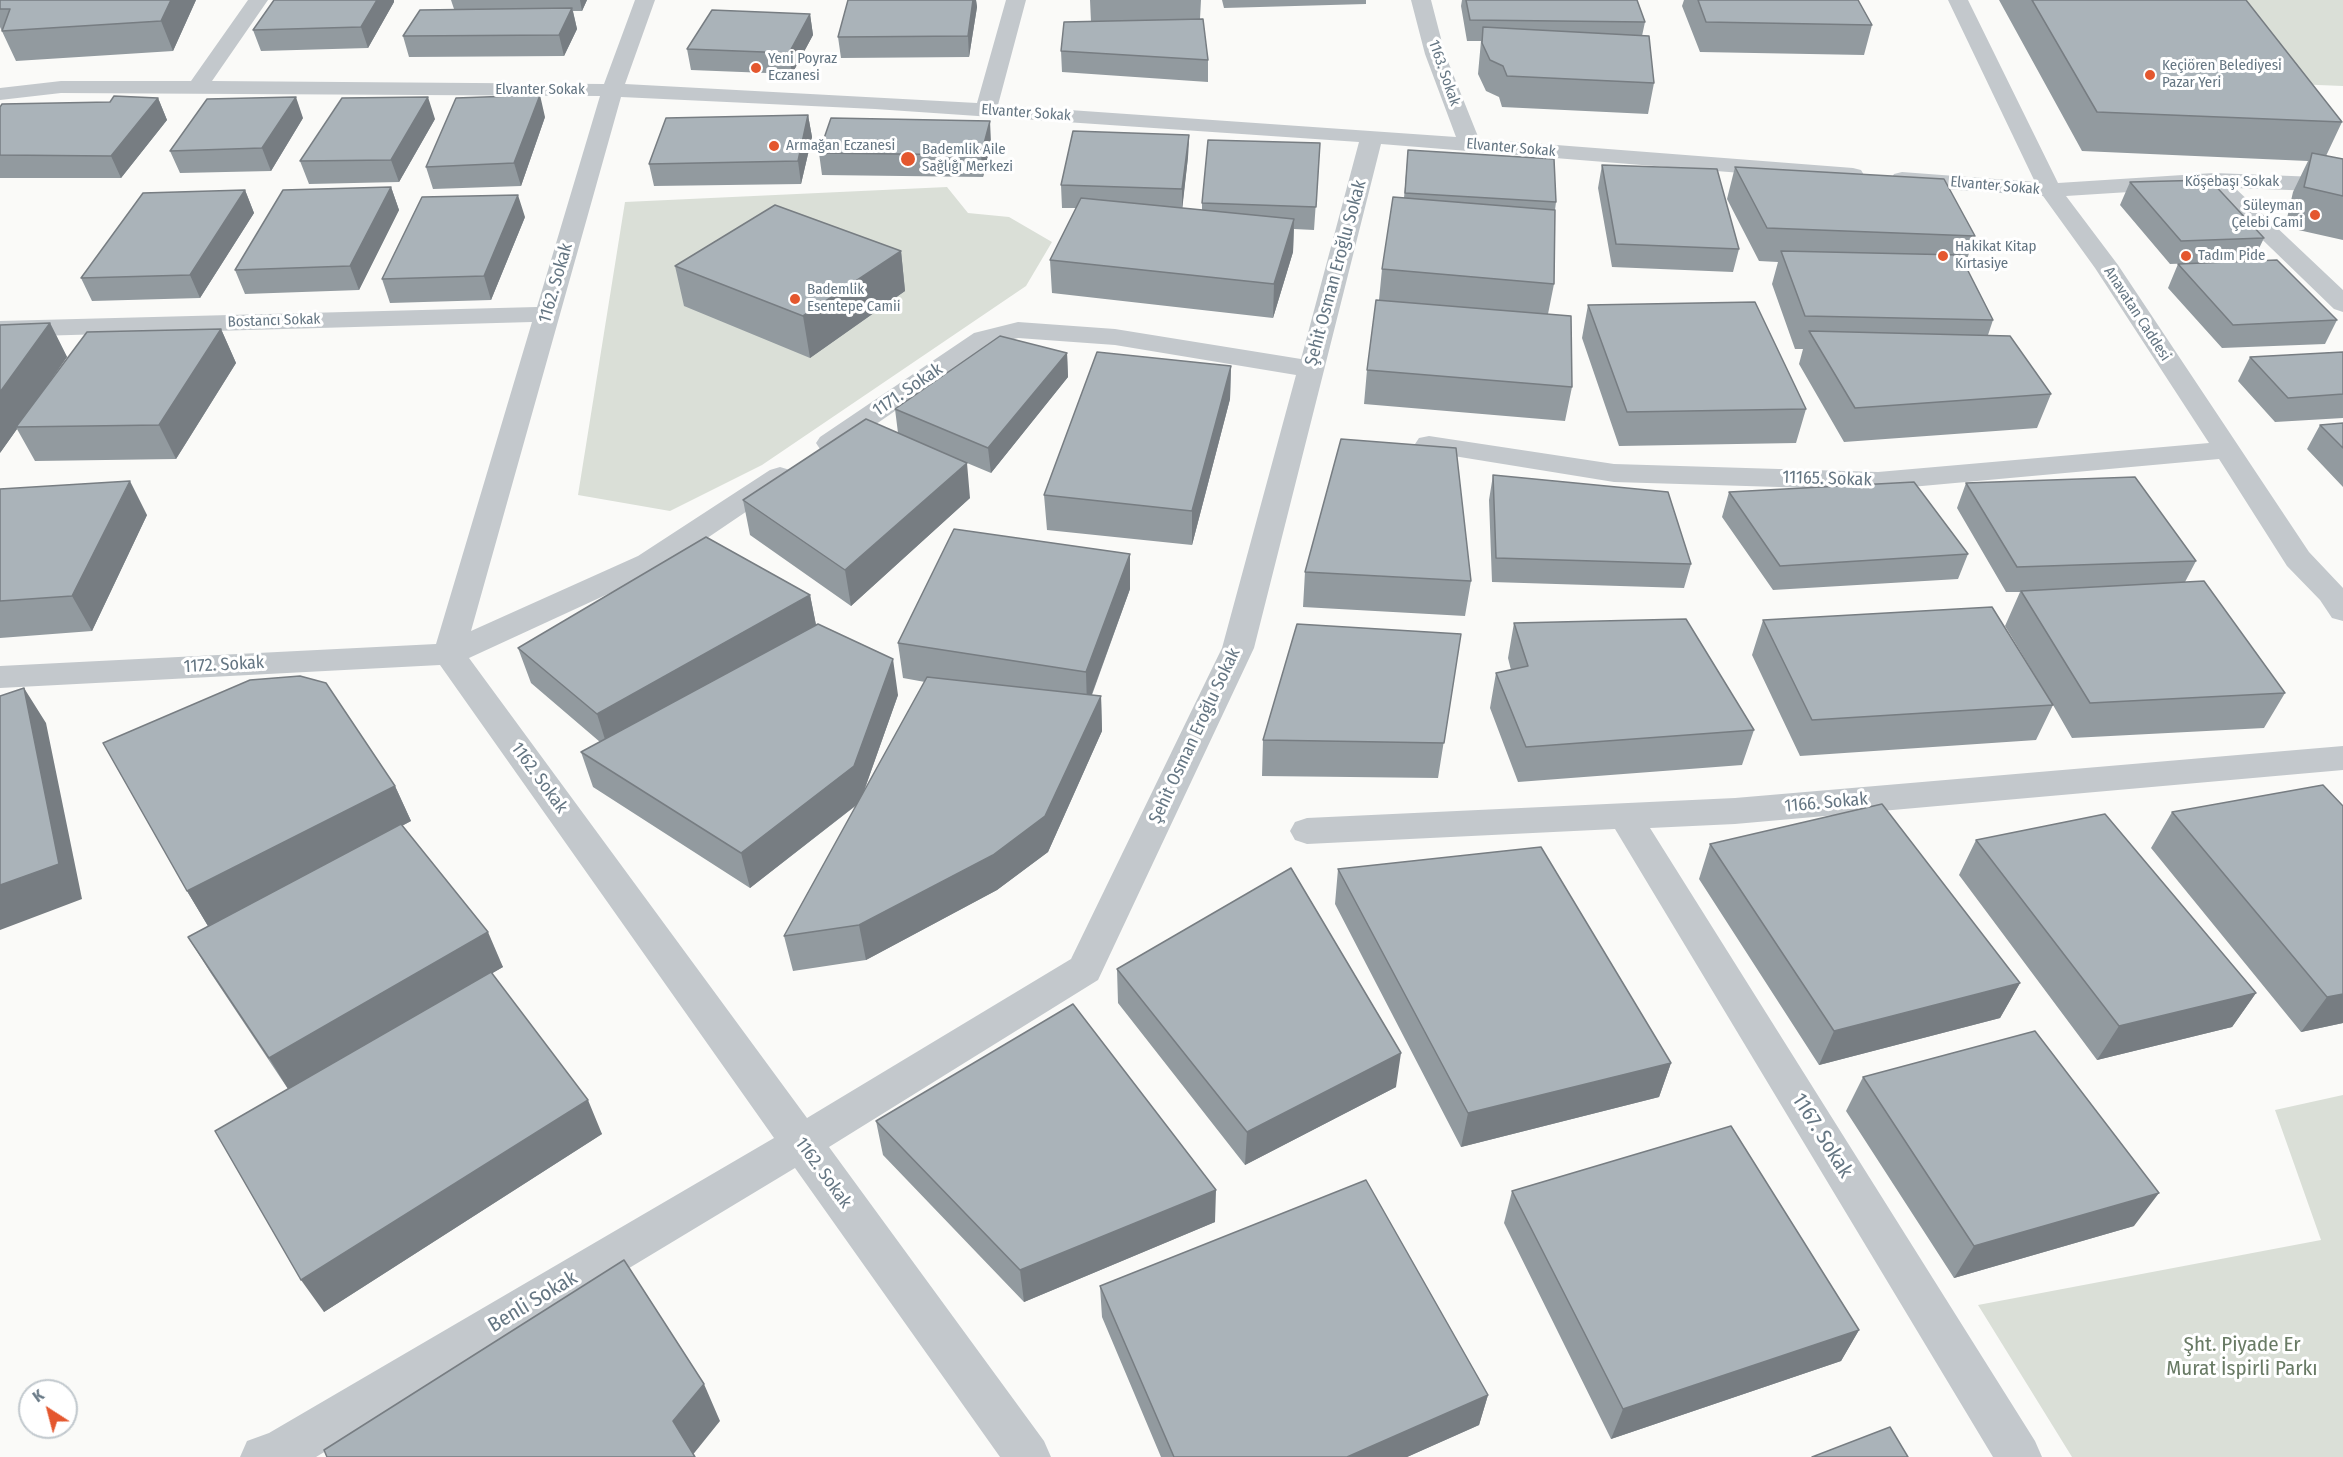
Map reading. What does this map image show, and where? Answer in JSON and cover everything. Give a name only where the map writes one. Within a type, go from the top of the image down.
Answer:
[{"type":"street","points":[[198,87],[258,0]]},
{"type":"street","name":"1162. Sokak","points":[[645,0],[612,90],[449,654],[1028,1457]]},
{"type":"street","points":[[986,111],[1016,0]]},
{"type":"street","name":"1163. Sokak","points":[[1421,0],[1435,54],[1470,144]]},
{"type":"street","name":"Anavatan Caddesi","points":[[1958,0],[2050,190],[2106,265],[2298,559],[2339,599]]},
{"type":"street","name":"Elvanter Sokak","points":[[0,94],[61,87],[612,90],[986,111],[1372,137],[2050,190]]},
{"type":"street","name":"Şehit Osman Eroğlu Sokak","points":[[801,1143],[1085,969],[1238,648],[1372,137]]},
{"type":"street","points":[[2214,180],[2343,304]]},
{"type":"street","name":"Köşebaşı Sokak","points":[[2050,190],[2214,180],[2343,185]]},
{"type":"street","name":"Bostancı Sokak","points":[[0,329],[547,314]]},
{"type":"street","name":"1171. Sokak","points":[[449,654],[649,563],[983,338],[1018,330],[1115,337],[1311,369]]},
{"type":"street","name":"11165. Sokak","points":[[1429,444],[1614,473],[1878,481],[2227,450]]},
{"type":"street","name":"1172. Sokak","points":[[0,677],[449,654]]},
{"type":"street","name":"1166. Sokak","points":[[1307,831],[1735,811],[2343,758]]},
{"type":"street","name":"1167. Sokak","points":[[1625,816],[2019,1457]]},
{"type":"street","name":"Benli Sokak","points":[[272,1456],[801,1143]]},
{"type":"green space","points":[[2229,0],[2343,0],[2343,86],[2293,84]]},
{"type":"green space","points":[[947,187],[968,213],[1009,217],[1052,242],[1026,286],[762,465],[670,511],[578,495],[625,202]]},
{"type":"green space","name":"Şht. Piyade Er Murat İspirli Parkı","points":[[2343,1095],[2343,1457],[2072,1457],[1978,1305],[2321,1240],[2275,1110]]},
{"type":"building","points":[[0,0],[171,0],[161,21],[2,31],[10,9],[0,9]]},
{"type":"building","points":[[274,0],[377,0],[361,27],[253,30]]},
{"type":"building","points":[[848,0],[973,0],[968,36],[838,37]]},
{"type":"building","points":[[1466,0],[1637,0],[1645,22],[1470,20]]},
{"type":"building","points":[[1698,0],[1858,0],[1872,25],[1706,22]]},
{"type":"building","name":"Keçiören Belediyesi Pazar Yeri","points":[[2032,0],[2246,0],[2342,122],[2097,112]]},
{"type":"building","points":[[572,8],[559,35],[403,36],[420,10]]},
{"type":"building","points":[[712,10],[810,14],[789,53],[687,49]]},
{"type":"building","points":[[1203,19],[1208,60],[1061,51],[1064,22]]},
{"type":"building","points":[[1483,27],[1649,36],[1654,83],[1507,76],[1503,66],[1490,60],[1482,43]]},
{"type":"building","points":[[540,95],[514,163],[426,167],[456,98]]},
{"type":"building","points":[[114,96],[158,98],[111,156],[0,155],[0,107],[2,104],[110,102]]},
{"type":"building","points":[[296,97],[262,148],[170,151],[207,99]]},
{"type":"building","points":[[428,97],[391,160],[300,161],[342,98]]},
{"type":"building","points":[[808,115],[798,161],[649,164],[666,118]]},
{"type":"building","points":[[831,118],[990,121],[981,155],[819,153]]},
{"type":"building","points":[[1073,131],[1189,135],[1182,189],[1061,185]]},
{"type":"building","points":[[1208,140],[1320,143],[1316,207],[1202,203]]},
{"type":"building","points":[[1408,150],[1554,159],[1556,202],[1405,193]]},
{"type":"building","points":[[2312,153],[2343,159],[2343,196],[2304,187]]},
{"type":"building","points":[[1602,165],[1717,169],[1739,249],[1616,244]]},
{"type":"building","points":[[1735,167],[1944,179],[1975,236],[1767,228]]},
{"type":"building","points":[[2210,180],[2264,238],[2181,241],[2130,182]]},
{"type":"building","points":[[391,187],[350,266],[235,270],[283,190]]},
{"type":"building","points":[[245,190],[190,275],[81,278],[143,193]]},
{"type":"building","points":[[518,195],[484,276],[382,279],[422,197]]},
{"type":"building","points":[[1393,197],[1555,210],[1554,284],[1382,269]]},
{"type":"building","points":[[1081,198],[1294,219],[1274,284],[1050,260]]},
{"type":"building","points":[[775,205],[901,251],[803,316],[675,266]]},
{"type":"building","points":[[1781,251],[1960,255],[1993,320],[1805,316]]},
{"type":"building","points":[[2277,260],[2337,320],[2233,325],[2178,264]]},
{"type":"building","points":[[1376,300],[1571,316],[1572,387],[1367,370]]},
{"type":"building","points":[[1755,302],[1806,409],[1627,412],[1588,305]]},
{"type":"building","points":[[50,323],[0,392],[0,325]]},
{"type":"building","points":[[221,329],[159,425],[16,427],[87,332]]},
{"type":"building","points":[[1809,331],[2010,336],[2051,394],[1855,408]]},
{"type":"building","points":[[1000,336],[1067,353],[988,448],[895,409]]},
{"type":"building","points":[[1097,352],[1231,366],[1192,511],[1044,495]]},
{"type":"building","points":[[2343,352],[2343,394],[2288,398],[2250,357]]},
{"type":"building","points":[[866,419],[967,463],[845,570],[743,500]]},
{"type":"building","points":[[2343,423],[2343,448],[2320,425]]},
{"type":"building","points":[[1341,439],[1456,448],[1471,581],[1305,572]]},
{"type":"building","points":[[1493,475],[1668,492],[1691,564],[1496,558]]},
{"type":"building","points":[[2135,477],[2196,561],[2017,567],[1966,483]]},
{"type":"building","points":[[130,481],[72,596],[0,601],[0,489]]},
{"type":"building","points":[[1914,482],[1968,554],[1780,566],[1729,492]]},
{"type":"building","points":[[954,529],[1130,554],[1086,672],[898,643]]},
{"type":"building","points":[[706,537],[810,595],[597,714],[518,648]]},
{"type":"building","points":[[2204,581],[2285,693],[2090,703],[2021,591]]},
{"type":"building","points":[[1992,607],[2053,705],[1812,720],[1763,620]]},
{"type":"building","points":[[1686,619],[1754,730],[1526,747],[1496,673],[1528,666],[1514,623]]},
{"type":"building","points":[[818,624],[893,659],[854,766],[741,853],[581,752]]},
{"type":"building","points":[[1297,624],[1461,634],[1444,743],[1263,740]]},
{"type":"building","points":[[300,676],[326,683],[395,786],[187,891],[103,743],[250,680]]},
{"type":"building","points":[[927,677],[1101,696],[1045,816],[993,855],[859,925],[784,936]]},
{"type":"building","points":[[24,688],[59,864],[0,885],[0,696]]},
{"type":"building","points":[[2323,785],[2343,806],[2343,994],[2327,997],[2172,812]]},
{"type":"building","points":[[1882,804],[2020,983],[1834,1031],[1710,844]]},
{"type":"building","points":[[2105,814],[2256,993],[2119,1026],[1976,840]]},
{"type":"building","points":[[401,824],[488,932],[269,1058],[188,937]]},
{"type":"building","points":[[1541,847],[1671,1063],[1468,1113],[1338,869]]},
{"type":"building","points":[[1291,868],[1401,1053],[1247,1132],[1117,969]]},
{"type":"building","points":[[491,972],[588,1100],[301,1280],[215,1131]]},
{"type":"building","points":[[1073,1004],[1216,1190],[1020,1270],[876,1121]]},
{"type":"building","points":[[2035,1031],[2159,1193],[1974,1246],[1863,1077]]},
{"type":"building","points":[[1731,1126],[1859,1330],[1623,1409],[1512,1191]]},
{"type":"building","points":[[1366,1180],[1488,1395],[1347,1457],[1174,1457],[1100,1286]]},
{"type":"building","points":[[624,1260],[704,1384],[673,1421],[695,1457],[327,1457],[324,1450]]},
{"type":"building","points":[[1890,1427],[1908,1457],[1812,1457]]},
{"type":"place","name":"Yeni Poyraz Eczanesi","points":[[756,68]]},
{"type":"place","name":"Keçiören Belediyesi Pazar Yeri","points":[[2150,75]]},
{"type":"place","name":"Armağan Eczanesi","points":[[774,146]]},
{"type":"place","name":"Bademlik Aile Sağlığı Merkezi","points":[[908,159]]},
{"type":"place","name":"Süleyman Çelebi Cami","points":[[2315,215]]},
{"type":"place","name":"Hakikat Kitap Kırtasiye","points":[[1943,256]]},
{"type":"place","name":"Tadım Pide","points":[[2186,256]]},
{"type":"place","name":"Bademlik Esentepe Camii","points":[[795,299]]}]
